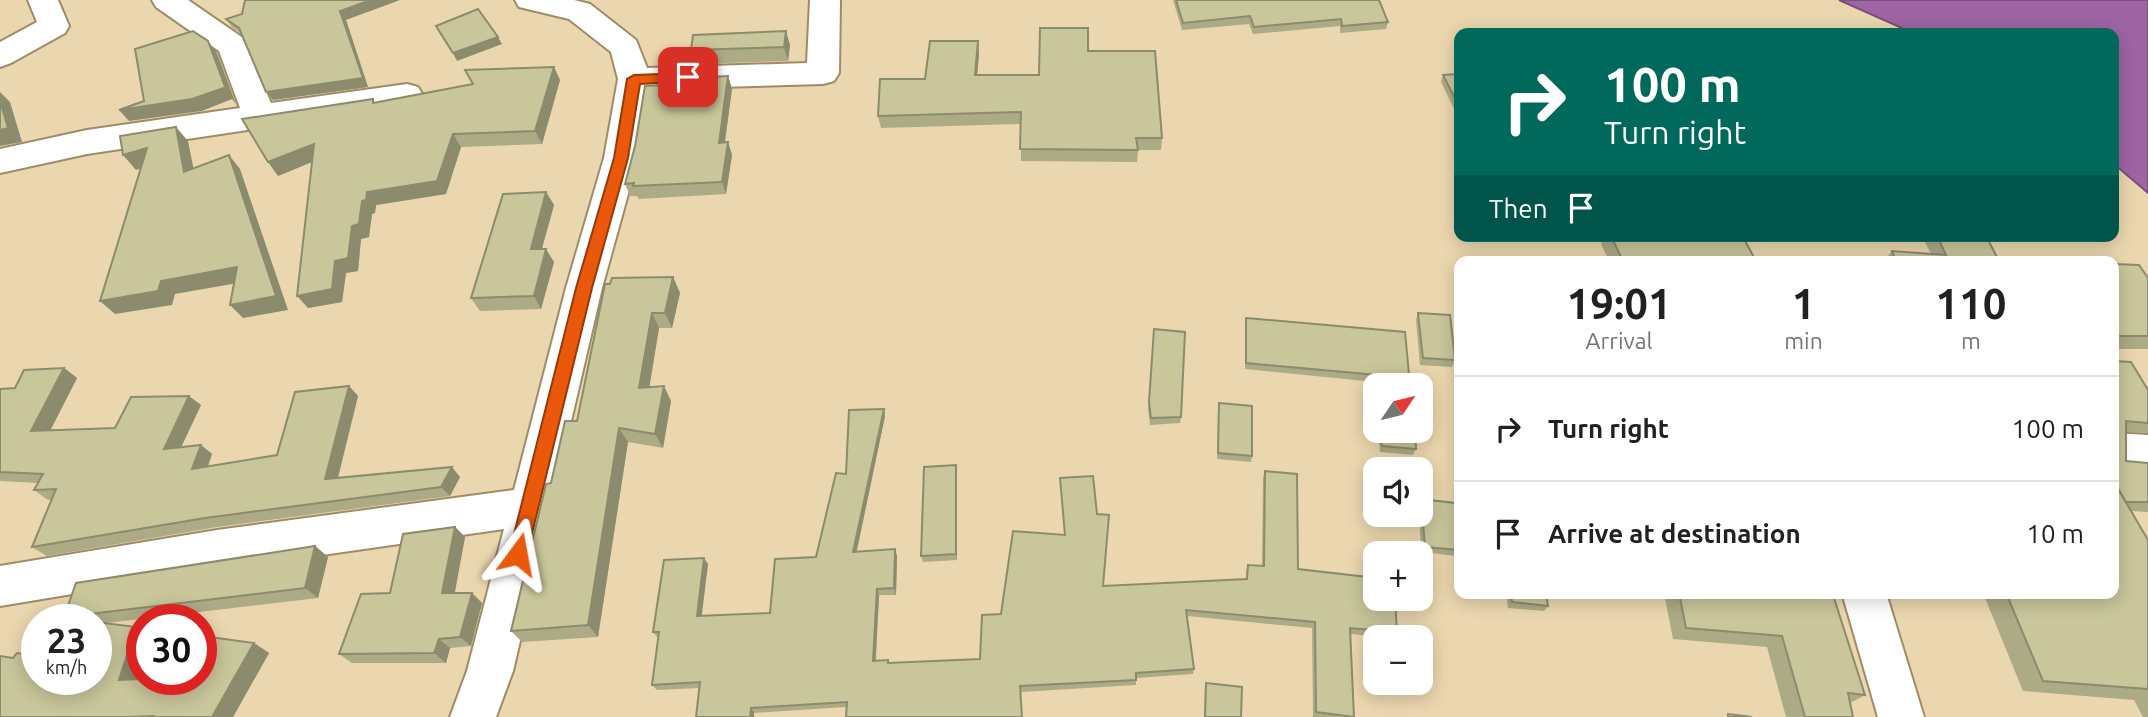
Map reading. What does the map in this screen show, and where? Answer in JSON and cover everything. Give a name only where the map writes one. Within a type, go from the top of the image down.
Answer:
[{"type":"street","points":[[0,56],[54,26],[43,0]]},
{"type":"street","points":[[167,0],[232,45],[260,116]]},
{"type":"street","points":[[473,717],[490,671],[584,288],[621,158],[634,79],[625,47],[579,11],[530,0]]},
{"type":"street","points":[[634,79],[824,73],[824,0]]},
{"type":"street","points":[[0,160],[87,142],[407,95]]},
{"type":"street","points":[[2119,451],[2148,453]]},
{"type":"street","points":[[0,586],[216,550],[529,507]]},
{"type":"street","points":[[1866,599],[1901,717]]},
{"type":"shaded area","points":[[1839,0],[2148,0],[2148,193],[2119,168],[2119,28],[1902,28]]},
{"type":"building","points":[[245,0],[371,0],[340,11],[363,78],[266,92],[239,28],[226,19],[242,14]]},
{"type":"building","points":[[1176,0],[1379,0],[1388,22],[1342,26],[1341,19],[1254,27],[1250,16],[1183,23]]},
{"type":"building","points":[[478,9],[498,37],[453,53],[436,26]]},
{"type":"building","points":[[1040,28],[1088,28],[1088,51],[1155,51],[1162,138],[1136,138],[1138,150],[1020,149],[1021,112],[878,116],[880,79],[925,79],[930,41],[978,41],[975,75],[1039,75]]},
{"type":"building","points":[[193,31],[208,41],[227,92],[224,88],[192,99],[119,110],[144,101],[135,49]]},
{"type":"building","points":[[786,31],[784,47],[691,50],[693,35]]},
{"type":"building","points":[[554,67],[535,131],[453,134],[437,181],[367,192],[366,200],[362,201],[359,224],[352,226],[348,258],[335,261],[332,289],[297,296],[314,144],[268,162],[242,119],[373,99],[373,103],[473,84],[465,70]]},
{"type":"building","points":[[1454,74],[1454,96],[1443,75]]},
{"type":"building","points":[[728,76],[719,143],[728,142],[722,182],[633,186],[634,183],[625,184],[635,146],[645,86],[686,84],[687,78]]},
{"type":"building","points":[[0,101],[8,128],[0,130]]},
{"type":"building","points":[[176,127],[184,172],[229,155],[276,296],[230,305],[237,267],[161,281],[158,291],[100,301],[147,148],[123,155],[120,136]]},
{"type":"building","points":[[546,192],[531,249],[546,249],[534,296],[471,298],[503,194]]},
{"type":"building","points":[[1614,242],[1746,242],[1753,256],[1621,256]]},
{"type":"building","points":[[1940,242],[1989,242],[1996,256],[1894,256],[1892,251],[1946,255]]},
{"type":"building","points":[[2119,264],[2139,265],[2148,278],[2148,336],[2119,336]]},
{"type":"building","points":[[673,277],[665,313],[652,313],[639,388],[664,386],[655,434],[619,428],[588,625],[511,631],[546,484],[551,483],[565,421],[577,421],[605,284],[610,284],[612,278]]},
{"type":"building","points":[[1418,313],[1450,315],[1454,360],[1423,358]]},
{"type":"building","points":[[1246,318],[1405,332],[1409,373],[1363,374],[1246,363]]},
{"type":"building","points":[[1154,329],[1185,332],[1181,417],[1151,418],[1149,402]]},
{"type":"building","points":[[2119,361],[2131,362],[2148,390],[2148,423],[2126,421],[2126,461],[2148,463],[2148,502],[2126,502],[2119,490]]},
{"type":"building","points":[[64,368],[31,431],[115,428],[131,397],[189,396],[164,449],[201,445],[192,469],[277,455],[295,392],[349,386],[325,479],[452,467],[441,487],[205,518],[32,547],[56,489],[34,490],[43,474],[0,472],[0,389],[15,388],[24,370]]},
{"type":"building","points":[[1219,403],[1252,406],[1252,456],[1218,453]]},
{"type":"building","points":[[884,409],[853,552],[895,549],[894,588],[877,589],[873,661],[888,660],[888,663],[980,659],[982,615],[1001,614],[1013,531],[1065,535],[1060,478],[1093,476],[1097,514],[1109,515],[1103,586],[1247,579],[1248,565],[1264,566],[1265,471],[1297,474],[1298,569],[1363,576],[1363,611],[1396,611],[1397,625],[1363,625],[1363,629],[1350,628],[1354,717],[1316,712],[1315,622],[1186,610],[1194,669],[1136,673],[1136,680],[1020,686],[1022,717],[846,717],[847,702],[751,708],[750,717],[696,717],[700,682],[652,685],[659,632],[653,632],[664,560],[704,558],[697,616],[770,613],[775,559],[816,557],[836,473],[846,474],[849,410]]},
{"type":"building","points":[[1382,443],[1416,443],[1416,449],[1382,446]]},
{"type":"building","points":[[956,465],[956,554],[921,556],[924,467]]},
{"type":"building","points":[[2119,491],[2148,540],[2148,689],[2043,681],[2009,599],[2119,599]]},
{"type":"building","points":[[1433,500],[1454,503],[1454,550],[1433,548],[1433,541],[1424,541],[1423,527],[1433,527]]},
{"type":"building","points":[[455,527],[442,593],[472,593],[460,637],[439,639],[434,653],[339,654],[361,594],[390,593],[403,534]]},
{"type":"building","points":[[315,546],[305,588],[172,604],[126,604],[126,610],[112,611],[112,604],[69,604],[76,583]]},
{"type":"building","points":[[1512,599],[1547,599],[1548,606],[1512,602]]},
{"type":"building","points":[[1680,599],[1834,599],[1865,695],[1848,693],[1853,717],[1805,717],[1782,636],[1686,628]]},
{"type":"building","points":[[112,624],[126,626],[126,658],[119,680],[126,680],[126,695],[217,695],[217,638],[254,643],[212,717],[0,717],[0,656],[13,658],[17,653],[21,654],[21,695],[112,695]]},
{"type":"building","points":[[1206,683],[1242,687],[1241,717],[1205,717]]},
{"type":"building","points":[[1728,714],[1752,717],[1728,717]]},
{"type":"route","points":[[518,554],[584,288],[621,158],[634,79],[688,77]]}]
